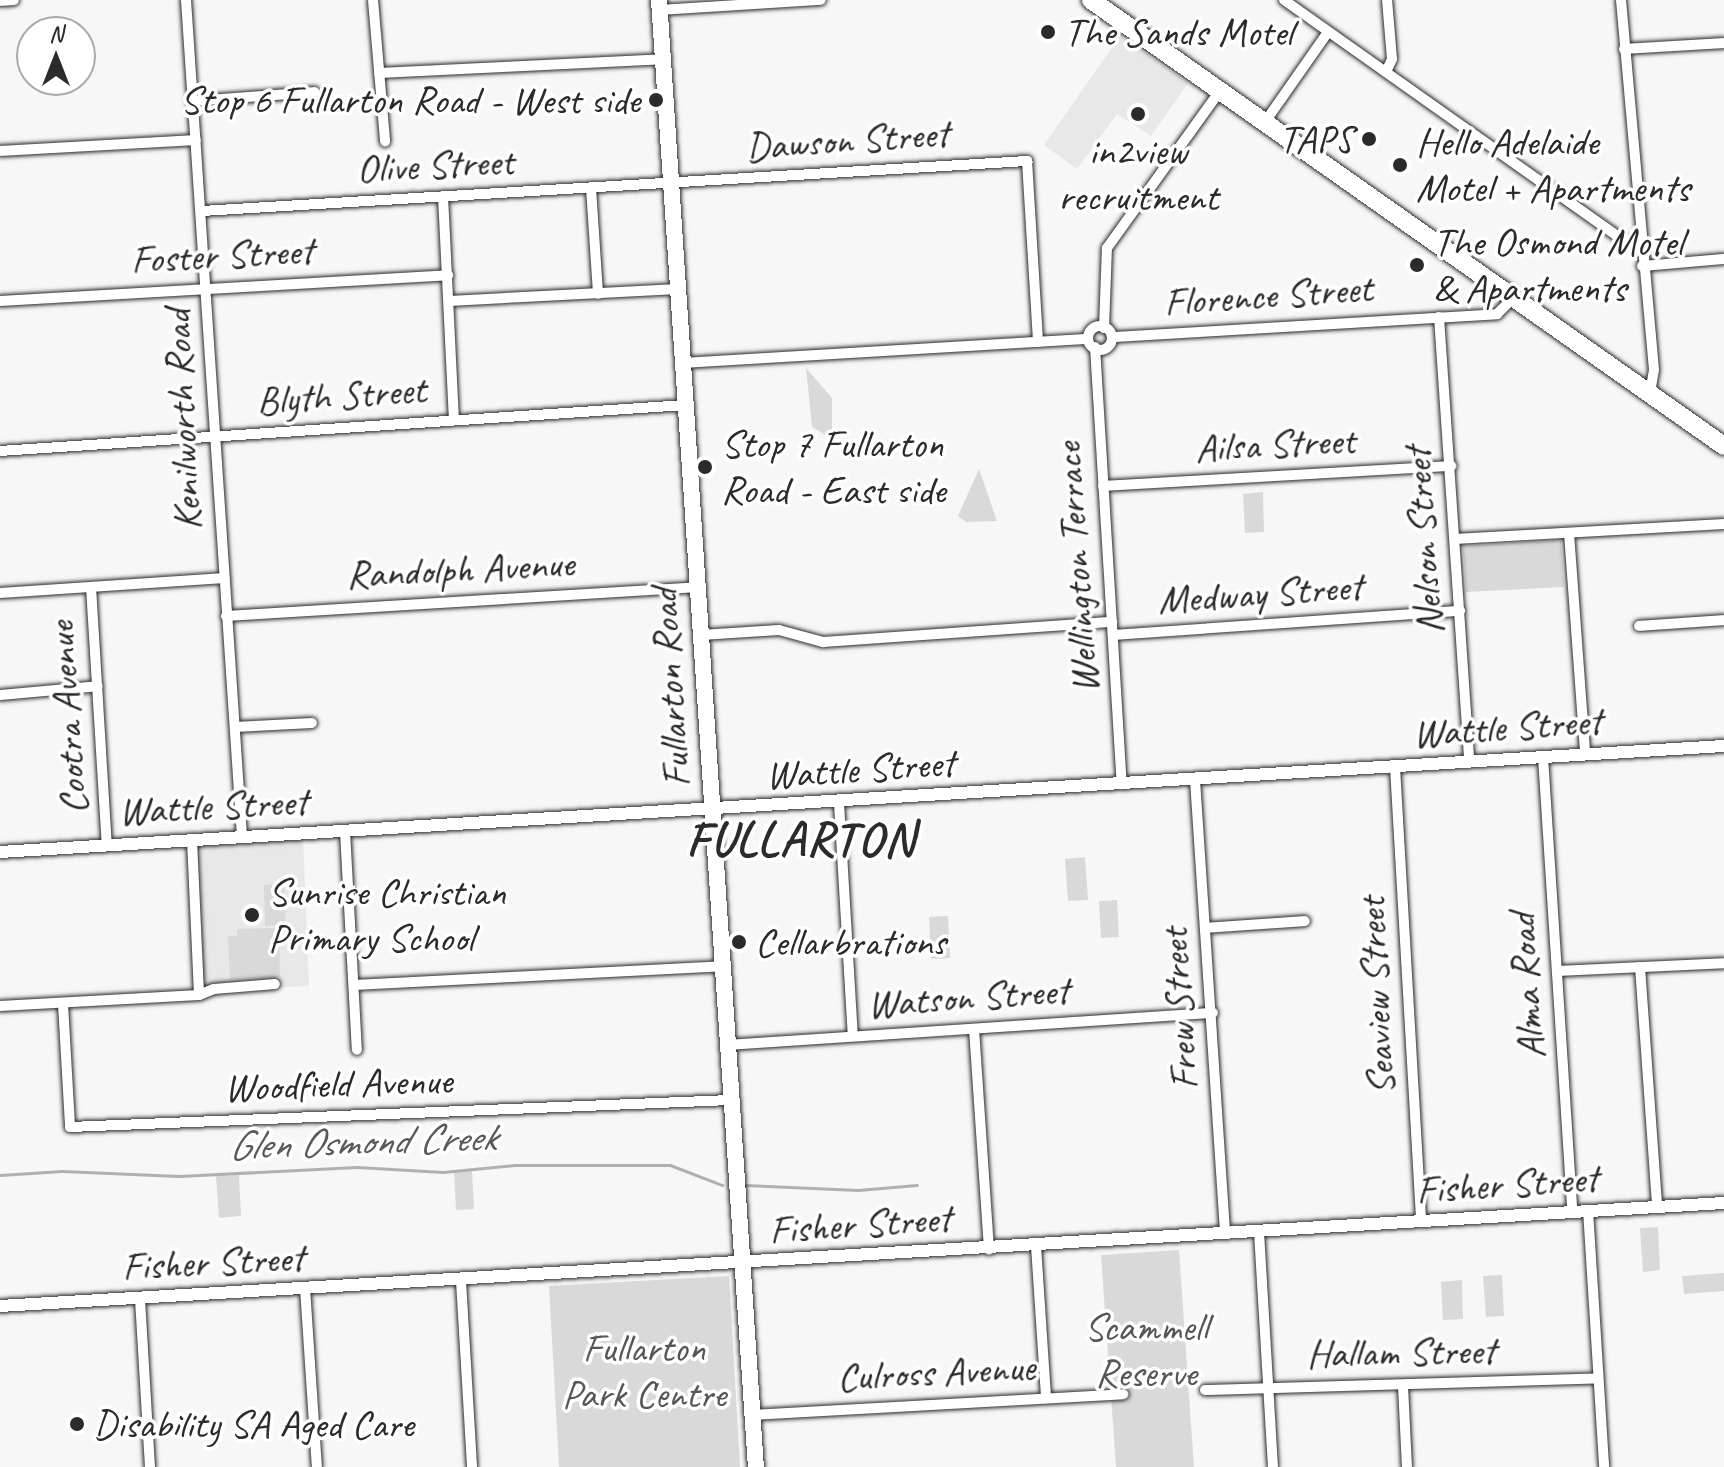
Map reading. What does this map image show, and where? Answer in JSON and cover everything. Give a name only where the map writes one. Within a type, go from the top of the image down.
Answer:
[{"type":"highway","points":[[1091,0],[1724,446]]},
{"type":"main road","name":"Fullarton Road","points":[[660,5],[756,1467]]},
{"type":"street","points":[[0,1],[14,0]]},
{"type":"street","name":"Kenilworth Road","points":[[186,0],[242,837]]},
{"type":"street","points":[[373,0],[385,141]]},
{"type":"street","points":[[660,5],[821,0]]},
{"type":"street","points":[[1284,0],[1626,242],[1640,241]]},
{"type":"street","points":[[1386,72],[1392,59],[1387,0]]},
{"type":"street","points":[[1621,0],[1654,376],[1650,392]]},
{"type":"street","points":[[1265,122],[1328,32]]},
{"type":"street","points":[[1624,49],[1724,43]]},
{"type":"street","points":[[379,73],[663,59]]},
{"type":"street","points":[[1104,328],[1107,248],[1220,91]]},
{"type":"street","points":[[193,101],[315,92]]},
{"type":"street","points":[[0,151],[196,140]]},
{"type":"street","name":"Dawson Street","points":[[671,184],[1027,161],[1038,342]]},
{"type":"street","name":"Olive Street","points":[[202,211],[671,184]]},
{"type":"street","points":[[591,188],[598,294]]},
{"type":"street","points":[[443,196],[454,419]]},
{"type":"street","points":[[1642,266],[1724,259]]},
{"type":"street","name":"Foster Street","points":[[0,301],[448,275]]},
{"type":"street","points":[[449,301],[678,289]]},
{"type":"street","name":"Florence Street","points":[[1115,337],[1497,314],[1513,298]]},
{"type":"street","name":"Nelson Street","points":[[1439,317],[1469,762]]},
{"type":"street","points":[[1084,339],[1095,347],[1112,343],[1115,337],[1104,328]]},
{"type":"street","points":[[683,363],[1084,339],[1104,328]]},
{"type":"street","name":"Wellington Terrace","points":[[1095,347],[1122,784]]},
{"type":"street","name":"Blyth Street","points":[[0,451],[686,405]]},
{"type":"street","name":"Ailsa Street","points":[[1103,486],[1451,466]]},
{"type":"street","points":[[1455,539],[1724,524]]},
{"type":"street","points":[[1569,533],[1585,753]]},
{"type":"street","points":[[0,593],[224,578]]},
{"type":"street","name":"Cootra Avenue","points":[[91,587],[107,845]]},
{"type":"street","name":"Randolph Avenue","points":[[226,616],[698,587]]},
{"type":"street","name":"Medway Street","points":[[1113,635],[1460,611]]},
{"type":"street","points":[[1639,626],[1724,620]]},
{"type":"street","points":[[701,635],[779,630],[823,642],[1112,622]]},
{"type":"street","points":[[0,695],[98,686]]},
{"type":"street","points":[[235,727],[312,723]]},
{"type":"street","name":"Wattle Street","points":[[0,852],[712,811],[1724,746]]},
{"type":"street","name":"Alma Road","points":[[1543,757],[1572,1211]]},
{"type":"street","name":"Seaview Street","points":[[1395,767],[1421,1222]]},
{"type":"street","name":"Frew Street","points":[[1195,780],[1213,1013],[1225,1234]]},
{"type":"street","points":[[839,803],[853,1036]]},
{"type":"street","points":[[345,831],[357,1050]]},
{"type":"street","points":[[192,840],[199,995]]},
{"type":"street","points":[[1205,928],[1305,921]]},
{"type":"street","points":[[1557,971],[1724,963]]},
{"type":"street","points":[[354,985],[723,966]]},
{"type":"street","points":[[1640,967],[1657,1207]]},
{"type":"street","points":[[0,1006],[199,995],[214,989],[275,984]]},
{"type":"street","name":"Woodfield Avenue","points":[[63,1004],[70,1127],[731,1100]]},
{"type":"street","name":"Watson Street","points":[[728,1045],[1213,1013]]},
{"type":"street","points":[[974,1029],[989,1249]]},
{"type":"street","name":"Fisher Street","points":[[0,1306],[461,1281],[1724,1203]]},
{"type":"street","points":[[1588,1210],[1604,1467]]},
{"type":"street","points":[[1259,1232],[1273,1467]]},
{"type":"street","points":[[1036,1246],[1046,1397]]},
{"type":"street","points":[[461,1281],[472,1467]]},
{"type":"street","points":[[305,1288],[317,1467]]},
{"type":"street","points":[[140,1299],[150,1467]]},
{"type":"street","name":"Hallam Street","points":[[1205,1390],[1598,1378]]},
{"type":"street","points":[[1403,1386],[1407,1467]]},
{"type":"street","name":"Culross Avenue","points":[[752,1415],[1123,1394]]},
{"type":"shaded area","points":[[1120,36],[1188,83],[1151,136],[1117,114],[1077,169],[1044,145]]},
{"type":"shaded area","name":"Sunrise Christian Primary School","points":[[303,837],[309,986],[201,992],[195,844]]},
{"type":"green space","points":[[806,368],[832,398],[832,439],[812,427]]},
{"type":"green space","points":[[979,469],[997,521],[966,522],[958,516]]},
{"type":"green space","points":[[1263,492],[1264,532],[1245,533],[1243,494]]},
{"type":"green space","points":[[1561,540],[1564,587],[1466,592],[1463,546]]},
{"type":"green space","points":[[1085,857],[1088,900],[1068,901],[1065,859]]},
{"type":"green space","points":[[284,884],[286,925],[265,926],[264,885]]},
{"type":"green space","points":[[1117,900],[1119,937],[1101,938],[1099,901]]},
{"type":"green space","points":[[948,916],[950,958],[931,959],[929,917]]},
{"type":"green space","points":[[279,928],[280,977],[230,979],[228,936],[237,936],[237,929]]},
{"type":"green space","points":[[472,1171],[474,1209],[456,1210],[454,1172]]},
{"type":"green space","points":[[239,1175],[241,1216],[219,1218],[216,1176]]},
{"type":"green space","points":[[1658,1227],[1660,1270],[1643,1272],[1640,1228]]},
{"type":"green space","name":"Scammell Reserve","points":[[1179,1250],[1194,1467],[1116,1467],[1101,1255]]},
{"type":"green space","points":[[1724,1273],[1724,1291],[1684,1294],[1682,1276]]},
{"type":"green space","points":[[1502,1275],[1504,1316],[1486,1317],[1483,1276]]},
{"type":"green space","name":"Fullarton Park Centre","points":[[729,1276],[740,1467],[559,1467],[549,1286]]},
{"type":"green space","points":[[1462,1280],[1463,1319],[1443,1320],[1441,1282]]},
{"type":"waterway","name":"Glen Osmond Creek","points":[[0,1175],[62,1171],[179,1176],[357,1167],[443,1172],[515,1165],[670,1165],[722,1185]]},
{"type":"waterway","name":"Glen Osmond Creek","points":[[745,1185],[858,1190],[917,1185]]},
{"type":"place","name":"The Sands Motel","points":[[1048,32]]},
{"type":"place","name":"Stop 6 Fullarton Road - West side","points":[[656,100]]},
{"type":"place","name":"in2view recruitment","points":[[1138,114]]},
{"type":"place","name":"TAPS","points":[[1369,139]]},
{"type":"place","name":"Hello Adelaide Motel + Apartments","points":[[1400,165]]},
{"type":"place","name":"The Osmond Motel & Apartments","points":[[1417,265]]},
{"type":"place","name":"Stop 7 Fullarton Road - East side","points":[[705,467]]},
{"type":"place","name":"Sunrise Christian Primary School","points":[[252,915]]},
{"type":"place","name":"Cellarbrations","points":[[739,942]]},
{"type":"place","name":"Disability SA Aged Care","points":[[77,1424]]},
{"type":"district","name":"FULLARTON","points":[[801,840]]}]
